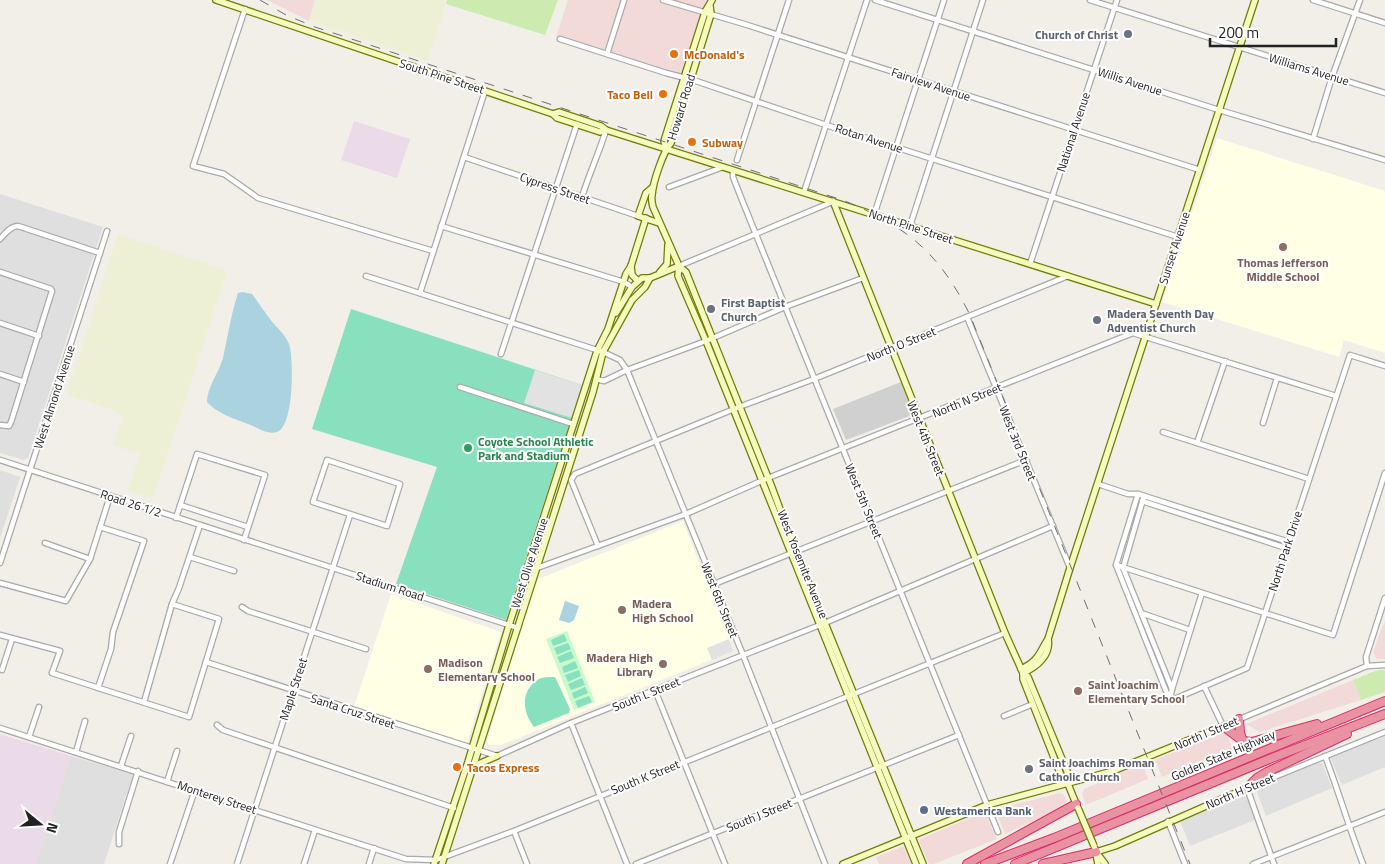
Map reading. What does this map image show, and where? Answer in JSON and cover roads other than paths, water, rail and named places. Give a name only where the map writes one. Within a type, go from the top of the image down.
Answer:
[{"type":"highway","name":"Golden State Highway","points":[[985,864],[1054,838],[1385,701]]},
{"type":"highway","points":[[1224,726],[1243,741],[1257,741],[1353,713]]},
{"type":"highway","points":[[1246,788],[1266,772],[1385,715]]},
{"type":"highway","name":"Golden State Highway","points":[[1015,864],[1272,758],[1385,715]]},
{"type":"highway","points":[[1239,719],[1240,733],[1243,741]]},
{"type":"highway","points":[[967,864],[1077,806]]},
{"type":"highway","points":[[1043,864],[1095,849]]},
{"type":"main road","name":"South Pine Street","points":[[216,0],[554,114],[559,112],[600,132],[605,129]]},
{"type":"main road","name":"Sunset Avenue","points":[[1022,671],[1037,659],[1048,639],[1255,0]]},
{"type":"main road","name":"Howard Road","points":[[666,148],[671,143],[687,79],[711,3]]},
{"type":"main road","points":[[605,129],[666,148],[654,186],[646,193],[638,216]]},
{"type":"main road","name":"North Pine Street","points":[[666,148],[1156,304]]},
{"type":"main road","name":"West Yosemite Avenue","points":[[654,186],[651,197],[659,223],[679,266],[678,276],[739,407],[765,480],[880,766],[916,864]]},
{"type":"main road","name":"West 4th Street","points":[[833,202],[975,559],[1022,671],[1023,679],[1062,778],[1068,784],[1095,849],[1105,864]]},
{"type":"main road","name":"Cypress Street","points":[[638,216],[659,223]]},
{"type":"main road","name":"West Olive Avenue","points":[[442,864],[474,766],[475,750],[509,625],[573,424],[626,274],[631,266],[646,218]]},
{"type":"main road","points":[[657,275],[667,264],[668,243]]},
{"type":"main road","points":[[631,266],[632,275],[638,281]]},
{"type":"main road","points":[[608,329],[632,287],[638,281],[679,266]]},
{"type":"main road","name":"West Olive Avenue","points":[[435,862],[518,628],[596,379],[600,351],[632,300],[645,287],[650,278]]},
{"type":"main road","points":[[624,312],[623,310],[633,291],[632,287]]},
{"type":"main road","name":"West Yosemite Avenue","points":[[709,340],[733,410],[765,480]]},
{"type":"main road","name":"West 4th Street","points":[[1022,671],[1028,677],[1069,776],[1068,784]]},
{"type":"main road","name":"North I Street","points":[[843,864],[987,806],[1113,771],[1224,726]]},
{"type":"main road","points":[[474,766],[497,756]]},
{"type":"main road","name":"West Yosemite Avenue","points":[[880,766],[924,864]]},
{"type":"main road","name":"North H Street","points":[[1095,849],[1115,846],[1246,788]]},
{"type":"main road","name":"West 4th Street","points":[[1095,849],[1098,864]]},
{"type":"street","points":[[607,54],[624,0]]},
{"type":"street","name":"Fairview Avenue","points":[[662,0],[778,34],[1200,170]]},
{"type":"street","points":[[737,160],[789,0]]},
{"type":"street","points":[[804,192],[867,0]]},
{"type":"street","name":"Willis Avenue","points":[[876,0],[1219,110],[1385,160]]},
{"type":"street","points":[[874,215],[944,0]]},
{"type":"street","points":[[910,226],[983,0]]},
{"type":"street","name":"Williams Avenue","points":[[1090,0],[1385,93]]},
{"type":"street","name":"National Avenue","points":[[1030,264],[1117,0]]},
{"type":"street","points":[[1313,0],[1385,23]]},
{"type":"street","points":[[1313,139],[1332,77],[1360,0]]},
{"type":"street","points":[[245,9],[193,166],[224,174],[258,198],[433,251]]},
{"type":"street","name":"Rotan Avenue","points":[[560,39],[1178,237]]},
{"type":"street","points":[[420,293],[485,90]]},
{"type":"street","points":[[501,354],[579,122]]},
{"type":"street","points":[[582,197],[590,174],[598,159],[605,129]]},
{"type":"street","name":"Cypress Street","points":[[464,157],[638,216]]},
{"type":"street","points":[[669,187],[723,167]]},
{"type":"street","name":"West 5th Street","points":[[733,170],[732,177],[998,832]]},
{"type":"street","points":[[679,266],[833,202]]},
{"type":"street","points":[[0,239],[8,230],[18,226],[100,253]]},
{"type":"street","points":[[441,226],[624,282],[632,287]]},
{"type":"street","name":"West Almond Avenue","points":[[0,562],[107,231]]},
{"type":"street","points":[[0,272],[51,289],[52,296],[11,422],[9,426],[0,424]]},
{"type":"street","name":"West 6th Street","points":[[366,276],[600,351],[620,360],[627,370],[657,442],[825,864]]},
{"type":"street","name":"North O Street","points":[[598,546],[571,480],[575,474],[1068,276]]},
{"type":"street","points":[[596,379],[604,381],[627,370],[709,340],[785,307],[863,278]]},
{"type":"street","name":"West 3rd Street","points":[[967,317],[1070,568]]},
{"type":"street","points":[[0,323],[39,336]]},
{"type":"street","name":"North N Street","points":[[526,572],[686,514],[765,480],[1134,333],[1336,396]]},
{"type":"street","name":"North Park Drive","points":[[1170,701],[1247,668],[1350,355],[1385,366]]},
{"type":"street","points":[[1197,443],[1225,362]]},
{"type":"street","points":[[0,374],[24,382]]},
{"type":"street","points":[[1263,422],[1277,378]]},
{"type":"street","points":[[460,387],[573,424]]},
{"type":"street","points":[[1163,432],[1309,479]]},
{"type":"street","points":[[176,518],[197,454],[265,475],[244,540]]},
{"type":"street","name":"Road 26 1/2","points":[[0,460],[261,546]]},
{"type":"street","points":[[327,460],[400,484],[387,526],[350,515],[313,502],[327,460]]},
{"type":"street","points":[[714,584],[1026,460]]},
{"type":"street","points":[[1116,566],[1333,635],[1385,473]]},
{"type":"street","points":[[1098,484],[1288,542]]},
{"type":"street","points":[[0,583],[66,601],[90,559],[110,496]]},
{"type":"street","points":[[1137,497],[1116,566],[1170,701]]},
{"type":"street","points":[[1144,499],[1286,548]]},
{"type":"street","points":[[1144,499],[1122,568],[1172,688]]},
{"type":"street","points":[[180,505],[248,527]]},
{"type":"street","name":"Maple Street","points":[[237,864],[350,515]]},
{"type":"street","points":[[144,702],[172,604],[200,526]]},
{"type":"street","name":"South L Street","points":[[497,756],[571,723],[823,624],[1053,526]]},
{"type":"street","points":[[98,688],[110,649],[113,632],[144,541],[100,527]]},
{"type":"street","points":[[45,543],[90,559]]},
{"type":"street","name":"Stadium Road","points":[[261,546],[518,628]]},
{"type":"street","points":[[190,557],[234,571]]},
{"type":"street","points":[[1170,701],[1172,688],[1202,593]]},
{"type":"street","points":[[1367,666],[1366,657],[1385,598]]},
{"type":"street","points":[[0,635],[60,651],[52,673],[189,717],[218,619],[172,604]]},
{"type":"street","points":[[242,607],[248,611],[366,650]]},
{"type":"street","points":[[1141,613],[1190,630]]},
{"type":"street","name":"South K Street","points":[[435,862],[1005,633]]},
{"type":"street","points":[[2,670],[12,639]]},
{"type":"street","name":"Santa Cruz Street","points":[[206,662],[475,750]]},
{"type":"street","name":"North I Street","points":[[1224,726],[1367,666],[1385,665]]},
{"type":"street","points":[[1204,686],[1224,726]]},
{"type":"street","points":[[655,690],[725,864]]},
{"type":"street","points":[[1004,716],[1033,704]]},
{"type":"street","points":[[28,737],[39,706]]},
{"type":"street","points":[[76,752],[85,721]]},
{"type":"street","points":[[571,723],[627,864]]},
{"type":"street","points":[[217,725],[223,730],[454,808]]},
{"type":"street","name":"Monterey Street","points":[[0,728],[406,859],[435,862]]},
{"type":"street","name":"North H Street","points":[[1246,788],[1385,732]]},
{"type":"street","points":[[121,766],[131,736]]},
{"type":"street","name":"South J Street","points":[[636,864],[959,736]]},
{"type":"street","points":[[475,750],[497,756]]},
{"type":"street","points":[[167,782],[177,751]]},
{"type":"street","points":[[1325,756],[1338,789],[1348,827],[1363,864]]},
{"type":"street","points":[[119,844],[119,832],[138,771]]},
{"type":"street","points":[[1246,788],[1274,864]]},
{"type":"street","points":[[170,864],[195,790]]},
{"type":"street","points":[[1253,864],[1385,812]]},
{"type":"street","points":[[1168,821],[1185,864]]},
{"type":"street","points":[[304,864],[315,830]]},
{"type":"street","points":[[514,831],[527,864]]},
{"type":"street","points":[[369,864],[374,848]]},
{"type":"water","points":[[238,293],[252,294],[285,337],[291,352],[290,406],[283,427],[273,433],[265,432],[232,418],[207,402],[209,391],[223,358]]},
{"type":"water","points":[[565,601],[579,606],[574,620],[569,623],[559,620]]},
{"type":"railway","points":[[260,0],[286,15],[315,27],[845,201],[887,221],[920,245],[947,275],[970,315],[1190,864]]},
{"type":"place","name":"Church of Christ","points":[[1128,34]]},
{"type":"place","name":"McDonald's","points":[[674,54]]},
{"type":"place","name":"Taco Bell","points":[[663,94]]},
{"type":"place","name":"Subway","points":[[692,142]]},
{"type":"place","name":"Thomas Jefferson Middle School","points":[[1283,247]]},
{"type":"place","name":"First Baptist Church","points":[[711,309]]},
{"type":"place","name":"Madera Seventh Day Adventist Church","points":[[1097,320]]},
{"type":"place","name":"Coyote School Athletic Park and Stadium","points":[[468,448]]},
{"type":"place","name":"Madera High School","points":[[622,610]]},
{"type":"place","name":"Madera High Library","points":[[663,664]]},
{"type":"place","name":"Madison Elementary School","points":[[428,669]]},
{"type":"place","name":"Saint Joachim Elementary School","points":[[1078,691]]},
{"type":"place","name":"Tacos Express","points":[[457,767]]},
{"type":"place","name":"Saint Joachims Roman Catholic Church","points":[[1029,769]]},
{"type":"place","name":"Westamerica Bank","points":[[924,810]]}]
